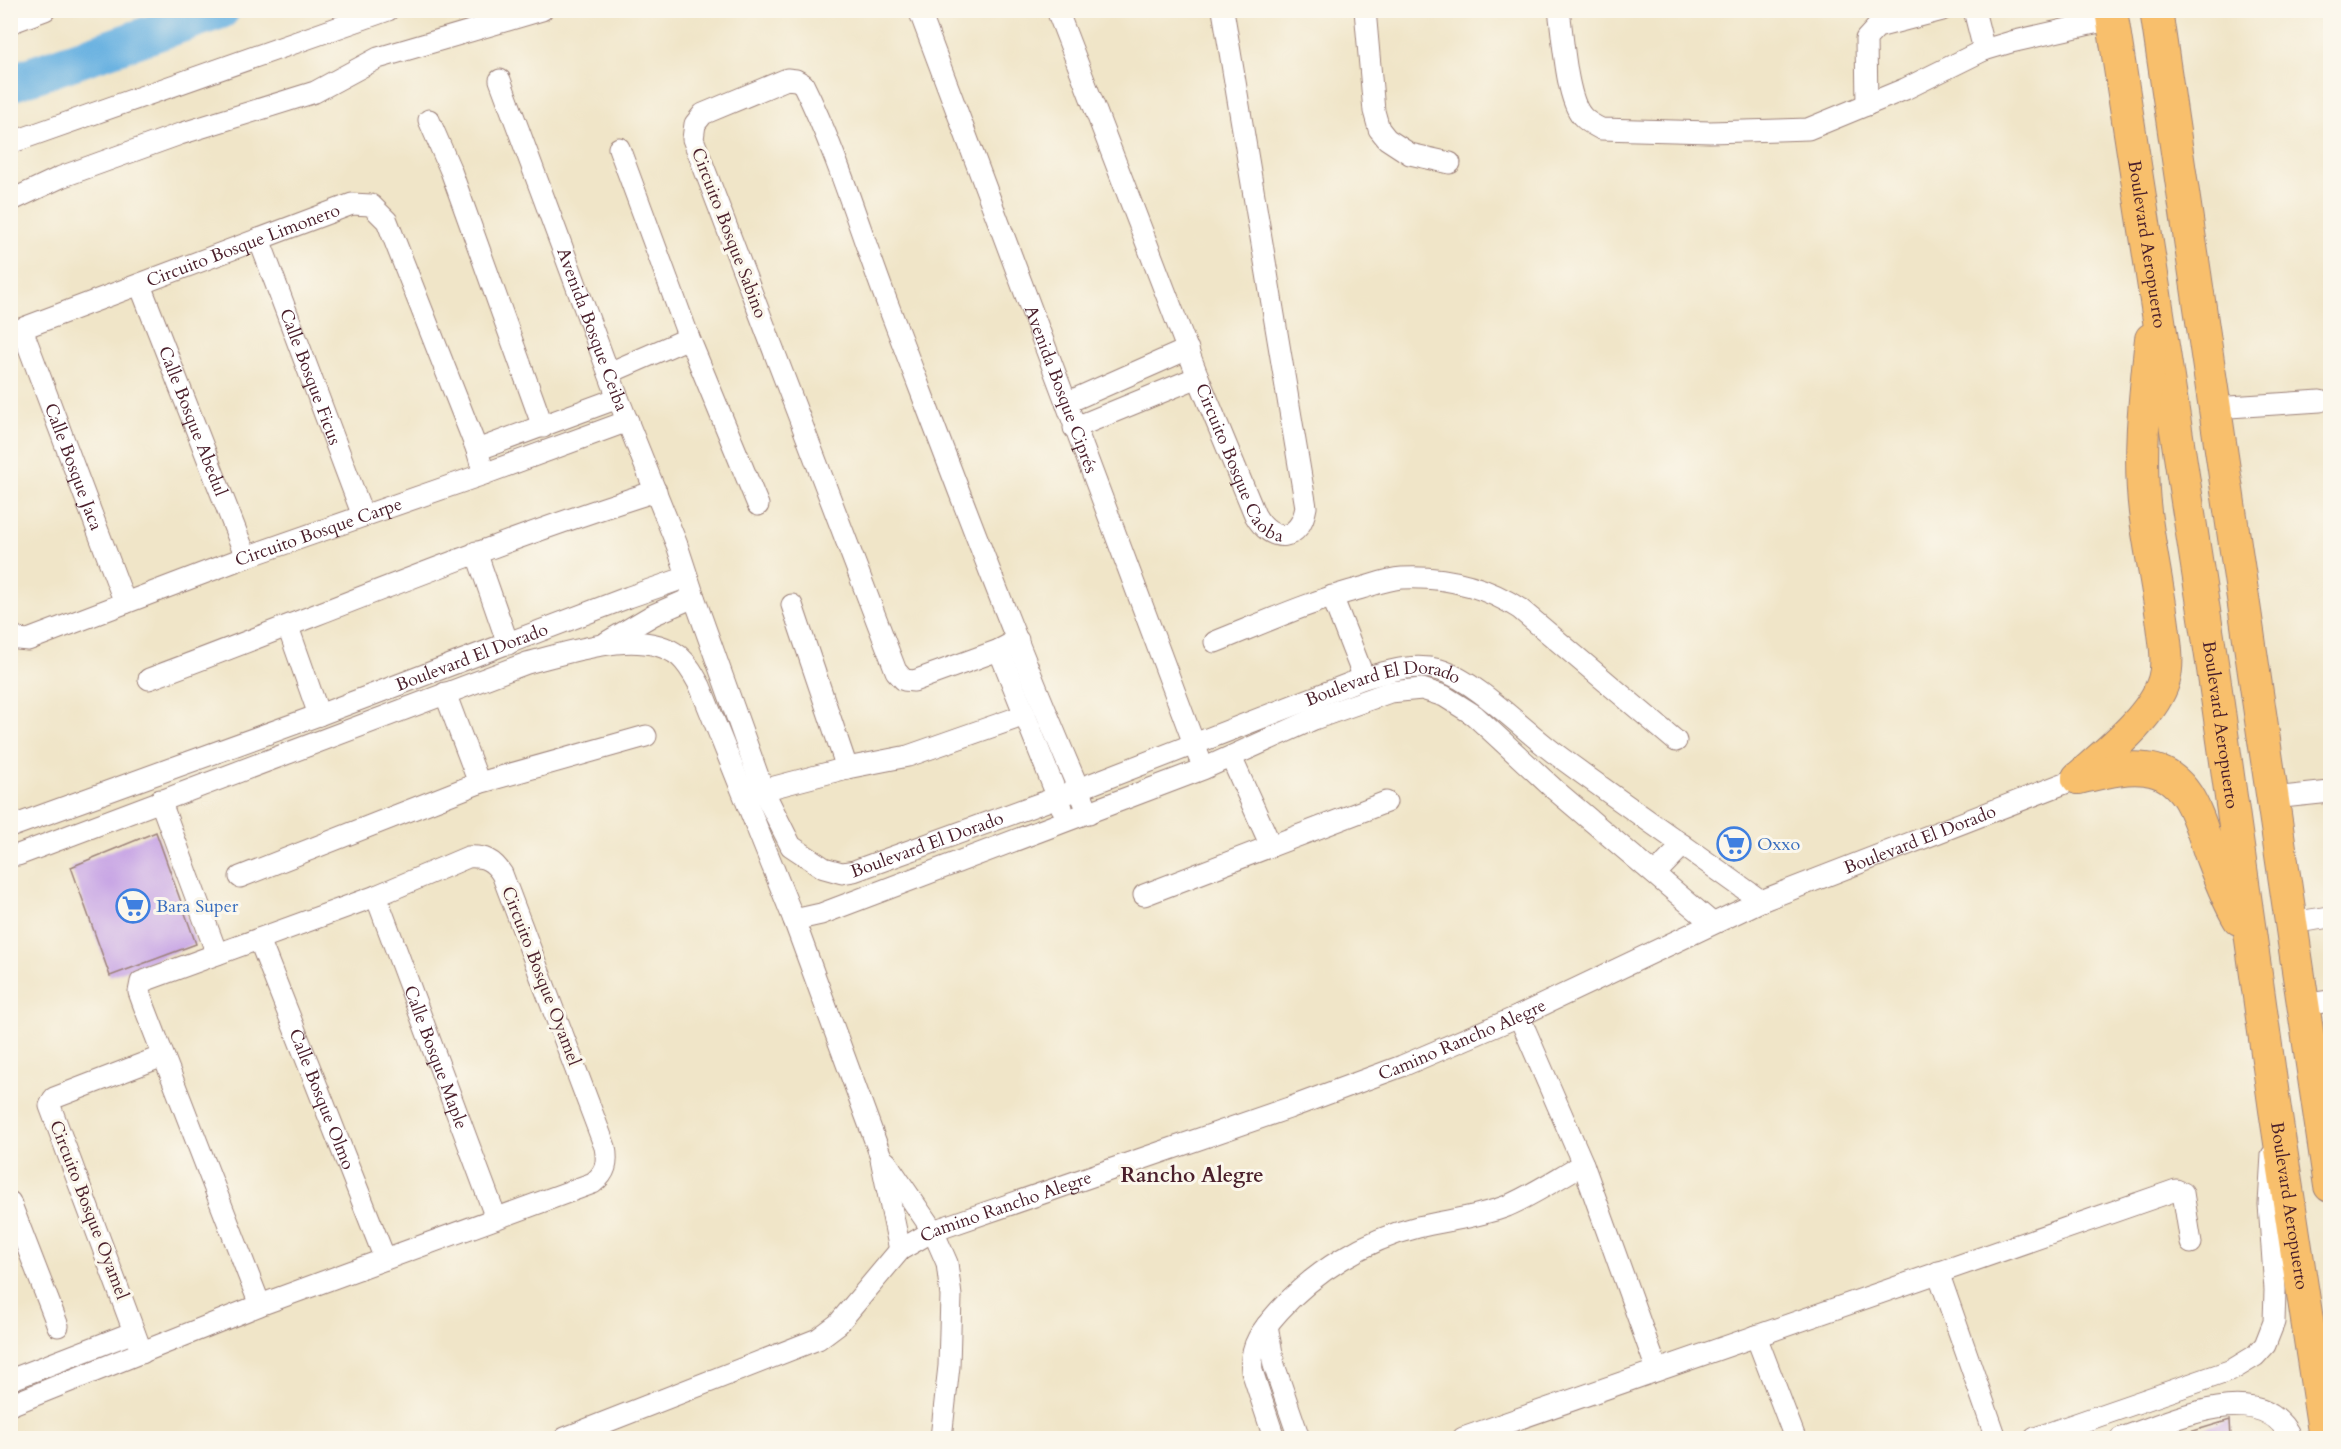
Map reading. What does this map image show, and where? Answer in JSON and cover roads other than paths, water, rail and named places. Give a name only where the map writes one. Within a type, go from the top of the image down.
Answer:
[{"type":"highway","points":[[2156,10],[2291,923],[2316,1003],[2331,1186]]},
{"type":"highway","name":"Boulevard Aeropuerto","points":[[2112,15],[2157,296],[2325,1438]]},
{"type":"highway","points":[[2078,778],[2132,727],[2159,692],[2165,678],[2165,643],[2145,510],[2142,474],[2145,399],[2157,296]]},
{"type":"highway","points":[[2078,778],[2132,768],[2149,769],[2165,774],[2177,783],[2195,810],[2218,876],[2232,908],[2251,940]]},
{"type":"street","points":[[10,23],[45,10]]},
{"type":"street","points":[[10,143],[388,10]]},
{"type":"street","points":[[10,201],[83,169],[180,134],[315,92],[378,58],[542,10]]},
{"type":"street","name":"Avenida Bosque Ciprés","points":[[919,10],[1203,769]]},
{"type":"street","name":"Circuito Bosque Caoba","points":[[1057,10],[1198,377],[1255,515],[1260,524],[1277,537],[1285,536],[1300,524],[1306,507],[1223,10]]},
{"type":"street","points":[[1365,10],[1374,111],[1379,129],[1387,139],[1410,154],[1450,163]]},
{"type":"street","points":[[1559,10],[1573,101],[1582,116],[1601,129],[1710,132],[1808,129],[1867,105],[1984,50],[2112,15]]},
{"type":"street","points":[[1867,105],[1866,39],[1869,34],[1877,27],[1942,10]]},
{"type":"street","points":[[1974,10],[1984,50]]},
{"type":"street","name":"Circuito Bosque Sabino","points":[[1018,640],[999,650],[914,681],[904,680],[896,671],[693,139],[695,124],[703,114],[787,79],[803,84],[832,153],[887,303],[1018,640],[1089,813]]},
{"type":"street","name":"Avenida Bosque Ceiba","points":[[500,80],[618,398],[677,545],[690,587]]},
{"type":"street","points":[[429,120],[451,171],[543,427]]},
{"type":"street","points":[[619,148],[690,338],[758,505]]},
{"type":"street","name":"Circuito Bosque Limonero","points":[[16,331],[352,204],[371,205],[387,221],[477,450],[484,474]]},
{"type":"street","name":"Calle Bosque Ficus","points":[[259,239],[363,516]]},
{"type":"street","name":"Calle Bosque Abedul","points":[[140,285],[246,558]]},
{"type":"street","name":"Calle Bosque Jaca","points":[[16,331],[124,603]]},
{"type":"street","points":[[609,373],[690,338]]},
{"type":"street","points":[[1066,403],[1188,349]]},
{"type":"street","points":[[1074,428],[1198,377]]},
{"type":"street","points":[[477,450],[618,398]]},
{"type":"street","points":[[2214,408],[2320,401]]},
{"type":"street","name":"Circuito Bosque Carpe","points":[[10,633],[18,639],[28,640],[246,558],[628,421]]},
{"type":"street","points":[[149,679],[288,627],[476,552],[656,491]]},
{"type":"street","points":[[476,552],[508,645]]},
{"type":"street","points":[[1215,642],[1332,596],[1402,578],[1458,582],[1475,586],[1520,609],[1676,741]]},
{"type":"street","points":[[601,645],[653,615],[690,587]]},
{"type":"street","name":"Boulevard El Dorado","points":[[10,827],[320,715],[629,597],[690,587],[763,790],[791,846],[824,868],[842,873],[854,871],[1058,797],[1364,678],[1404,667],[1423,666],[1442,671],[1462,681],[1574,767],[1761,901]]},
{"type":"street","points":[[1332,596],[1364,678]]},
{"type":"street","points":[[792,605],[847,768]]},
{"type":"street","points":[[288,627],[320,715]]},
{"type":"street","name":"Boulevard El Dorado","points":[[13,854],[527,663],[601,645],[628,642],[648,644],[677,655],[690,668],[712,714],[794,920],[880,1154],[900,1250]]},
{"type":"street","points":[[999,650],[1068,821]]},
{"type":"street","name":"Boulevard El Dorado","points":[[794,920],[821,914],[1089,813],[1203,769],[1314,719],[1390,692],[1422,689],[1444,696],[1474,715],[1555,790],[1712,923],[1761,901],[2078,778]]},
{"type":"street","points":[[445,693],[479,783]]},
{"type":"street","points":[[763,790],[847,768],[908,756],[1025,715]]},
{"type":"street","points":[[240,877],[479,783],[646,736]]},
{"type":"street","points":[[1231,757],[1271,846]]},
{"type":"street","points":[[1555,790],[1574,767]]},
{"type":"street","points":[[2272,798],[2331,792]]},
{"type":"street","points":[[160,800],[217,954]]},
{"type":"street","points":[[1144,895],[1386,802]]},
{"type":"street","points":[[1655,874],[1683,845]]},
{"type":"street","name":"Circuito Bosque Oyamel","points":[[12,1406],[260,1305],[593,1184],[603,1173],[607,1166],[607,1157],[601,1136],[502,874],[498,867],[484,857],[468,856],[376,896],[141,982],[139,992],[260,1305]]},
{"type":"street","name":"Calle Bosque Maple","points":[[376,896],[496,1218]]},
{"type":"street","points":[[2291,923],[2331,917]]},
{"type":"street","name":"Camino Rancho Alegre","points":[[565,1438],[818,1339],[838,1323],[900,1250],[933,1231],[1309,1101],[1402,1066],[1519,1016],[1712,923]]},
{"type":"street","name":"Calle Bosque Olmo","points":[[259,939],[385,1259]]},
{"type":"street","points":[[1519,1016],[1583,1164],[1657,1370]]},
{"type":"street","name":"Circuito Bosque Oyamel","points":[[142,1353],[50,1106],[54,1098],[163,1056]]},
{"type":"street","points":[[2035,1438],[2060,1434],[2232,1370],[2255,1356],[2265,1345],[2274,1322],[2275,1306],[2269,1204],[2275,1110]]},
{"type":"street","name":"Boulevard El Dorado","points":[[880,1154],[933,1231],[947,1263],[951,1296],[949,1366],[941,1438]]},
{"type":"street","points":[[1274,1438],[1257,1388],[1251,1360],[1253,1348],[1267,1325],[1303,1288],[1330,1266],[1387,1237],[1415,1228],[1480,1215],[1508,1205],[1583,1164]]},
{"type":"street","points":[[1462,1438],[2176,1190],[2183,1193],[2191,1243]]},
{"type":"street","points":[[10,1202],[58,1326]]},
{"type":"street","points":[[1938,1272],[1996,1438]]},
{"type":"street","points":[[1267,1325],[1274,1365],[1299,1438]]},
{"type":"street","points":[[10,1380],[134,1332]]},
{"type":"street","points":[[1756,1336],[1795,1438]]},
{"type":"street","points":[[2121,1438],[2156,1434],[2212,1408],[2245,1405],[2261,1410],[2275,1419],[2287,1431],[2290,1438]]},
{"type":"waterway","points":[[10,83],[221,10]]},
{"type":"place","name":"Oxxo","points":[[1734,844]]},
{"type":"place","name":"Bara Super","points":[[133,906]]},
{"type":"district","name":"Rancho Alegre","points":[[1192,1175]]}]
